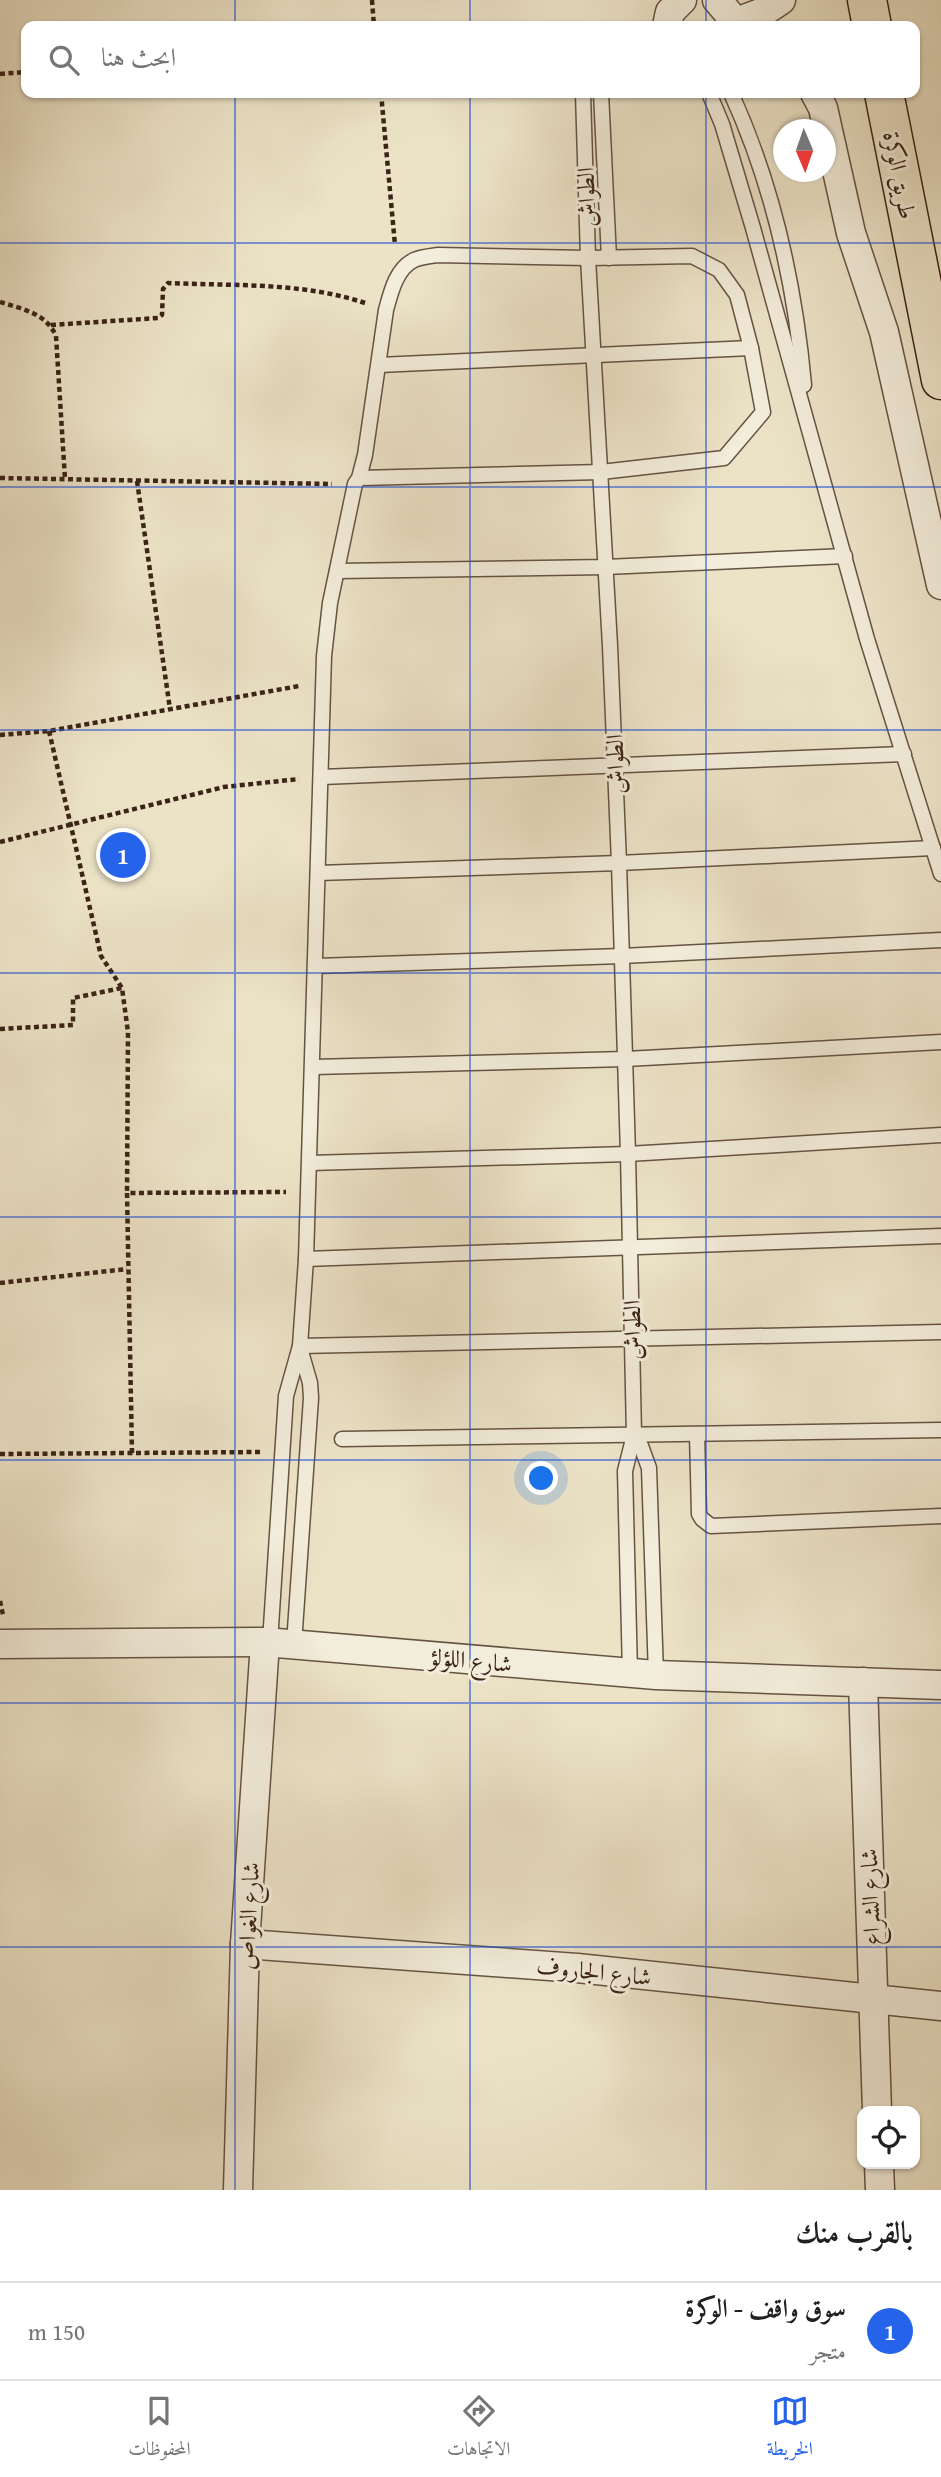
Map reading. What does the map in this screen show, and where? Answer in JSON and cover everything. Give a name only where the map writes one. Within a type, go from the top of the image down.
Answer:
[{"type":"highway","points":[[867,0],[871,21]]},
{"type":"highway","name":"طريق الوكرة","points":[[885,98],[941,380]]},
{"type":"street","points":[[668,21],[670,12],[682,0]]},
{"type":"street","points":[[717,0],[729,14],[730,21]]},
{"type":"street","points":[[741,21],[763,12],[781,0]]},
{"type":"street","points":[[818,98],[823,108],[859,262],[878,308],[941,585]]},
{"type":"street","name":"شارع اللؤلؤ","points":[[0,1644],[277,1643],[643,1674],[941,1685]]},
{"type":"street","name":"شارع الغواص","points":[[237,2190],[245,1944],[277,1643]]},
{"type":"street","name":"شارع الشراع","points":[[863,1682],[877,2106]]},
{"type":"street","name":"شارع الجاروف","points":[[245,1944],[577,1968],[941,2006]]},
{"type":"street","points":[[879,2169],[880,2190]]},
{"type":"lane","name":"الطواش","points":[[583,98],[588,258],[606,567],[626,1059],[634,1435],[625,1471],[643,1674]]},
{"type":"lane","name":"الطواش","points":[[601,98],[609,258]]},
{"type":"lane","points":[[711,98],[726,137],[867,639],[941,874]]},
{"type":"lane","points":[[733,98],[778,224],[799,328],[807,418]]},
{"type":"lane","points":[[277,1643],[283,1452],[288,1385],[300,1346],[306,1259],[323,682],[330,603],[357,481],[379,365],[386,310],[398,276],[414,260],[438,254],[588,258],[692,256],[719,270],[737,295],[751,348],[762,412],[724,458],[601,472],[357,481]]},
{"type":"lane","points":[[379,365],[751,348]]},
{"type":"lane","points":[[337,571],[606,567],[845,556]]},
{"type":"lane","points":[[321,777],[904,754]]},
{"type":"lane","points":[[318,873],[619,863],[933,848]]},
{"type":"lane","points":[[316,966],[622,956],[941,940]]},
{"type":"lane","points":[[313,1067],[626,1059],[941,1042]]},
{"type":"lane","points":[[310,1163],[628,1154],[941,1135]]},
{"type":"lane","points":[[306,1259],[941,1236]]},
{"type":"lane","points":[[300,1346],[941,1332]]},
{"type":"lane","points":[[277,1643],[311,1398],[310,1383],[300,1346]]},
{"type":"lane","points":[[342,1439],[941,1430]]},
{"type":"lane","points":[[697,1434],[699,1514],[711,1525],[941,1516]]},
{"type":"lane","name":"الطواش","points":[[634,1435],[649,1468],[643,1674]]},
{"type":"path","points":[[372,0],[374,21]]},
{"type":"path","points":[[0,74],[21,72]]},
{"type":"path","points":[[381,98],[398,276]]},
{"type":"path","points":[[51,325],[158,318],[162,315],[163,287],[168,283],[291,288],[345,297],[386,310]]},
{"type":"path","points":[[0,302],[34,313],[51,325],[59,346],[65,480]]},
{"type":"path","points":[[0,478],[357,481]]},
{"type":"path","points":[[137,481],[170,709]]},
{"type":"path","points":[[0,735],[49,731],[323,682]]},
{"type":"path","points":[[49,731],[101,956],[122,988],[128,1032],[127,1269],[132,1453]]},
{"type":"path","points":[[0,842],[224,787],[321,777]]},
{"type":"path","points":[[0,1029],[73,1025],[73,998],[122,988]]},
{"type":"path","points":[[127,1193],[309,1192]]},
{"type":"path","points":[[0,1283],[127,1269]]},
{"type":"path","points":[[0,1454],[283,1452]]},
{"type":"place","name":"سوق واقف - الوكرة","points":[[123,855]]}]
